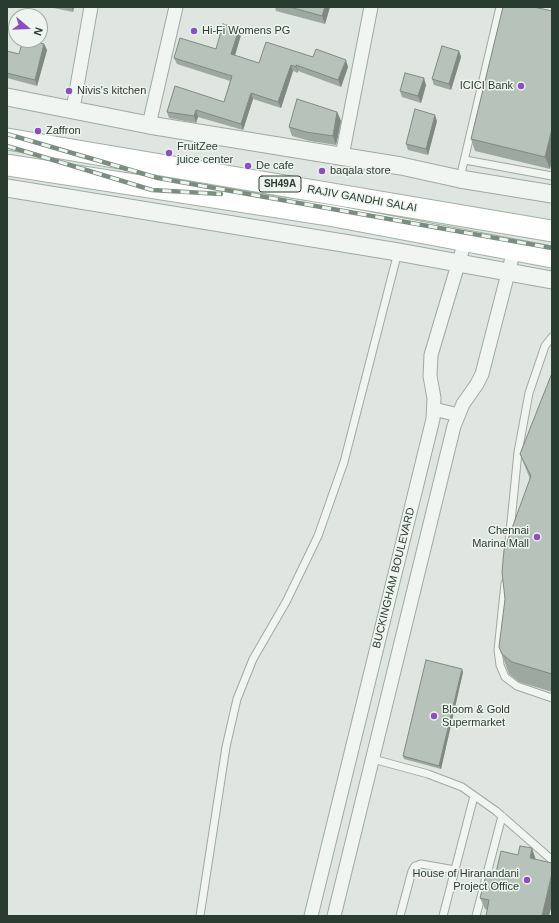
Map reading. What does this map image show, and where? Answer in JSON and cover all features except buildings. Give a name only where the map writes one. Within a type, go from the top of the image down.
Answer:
[{"type":"main road","name":"RAJIV GANDHI SALAI","points":[[7,138],[552,232]]},
{"type":"main road","name":"RAJIV GANDHI SALAI","points":[[7,165],[334,216],[552,257]]},
{"type":"street","points":[[73,109],[91,7]]},
{"type":"street","points":[[149,125],[176,7]]},
{"type":"street","points":[[342,156],[371,7]]},
{"type":"street","points":[[7,97],[149,125],[342,156],[460,179],[552,194]]},
{"type":"street","points":[[7,188],[398,252],[552,280]]},
{"type":"street","name":"BUCKINGHAM BOULEVARD","points":[[311,916],[434,409],[434,398],[430,376],[431,355],[465,240]]},
{"type":"street","name":"BUCKINGHAM BOULEVARD","points":[[334,916],[458,415],[482,374],[514,250]]},
{"type":"street","points":[[434,409],[458,415]]},
{"type":"street","points":[[372,666],[394,671]]},
{"type":"lane","points":[[460,179],[500,7]]},
{"type":"lane","points":[[465,160],[552,176]]},
{"type":"lane","points":[[200,916],[226,747],[237,699],[253,659],[286,602],[318,536],[344,462],[398,252]]},
{"type":"lane","points":[[508,547],[518,452],[529,393],[545,346],[552,337]]},
{"type":"lane","points":[[505,579],[498,650],[500,665],[505,677],[517,686],[552,698]]},
{"type":"lane","points":[[373,759],[446,780],[462,787],[502,816],[552,860]]},
{"type":"lane","points":[[443,916],[474,796]]},
{"type":"lane","points":[[476,916],[502,816]]},
{"type":"lane","points":[[400,916],[412,871],[415,866],[421,864],[455,870]]},
{"type":"railway","points":[[7,134],[158,178],[552,248]]},
{"type":"railway","points":[[7,146],[152,190],[221,194]]},
{"type":"place","name":"Hi-Fi Womens PG","points":[[194,31]]},
{"type":"place","name":"ICICI Bank","points":[[521,86]]},
{"type":"place","name":"Nivis's kitchen","points":[[69,91]]},
{"type":"place","name":"Zaffron","points":[[38,131]]},
{"type":"place","name":"FruitZee juice center","points":[[169,153]]},
{"type":"place","name":"De cafe","points":[[248,166]]},
{"type":"place","name":"baqala store","points":[[322,171]]},
{"type":"place","name":"Chennai Marina Mall","points":[[537,537]]},
{"type":"place","name":"Bloom & Gold Supermarket","points":[[434,716]]},
{"type":"place","name":"House of Hiranandani Project Office","points":[[527,880]]}]
